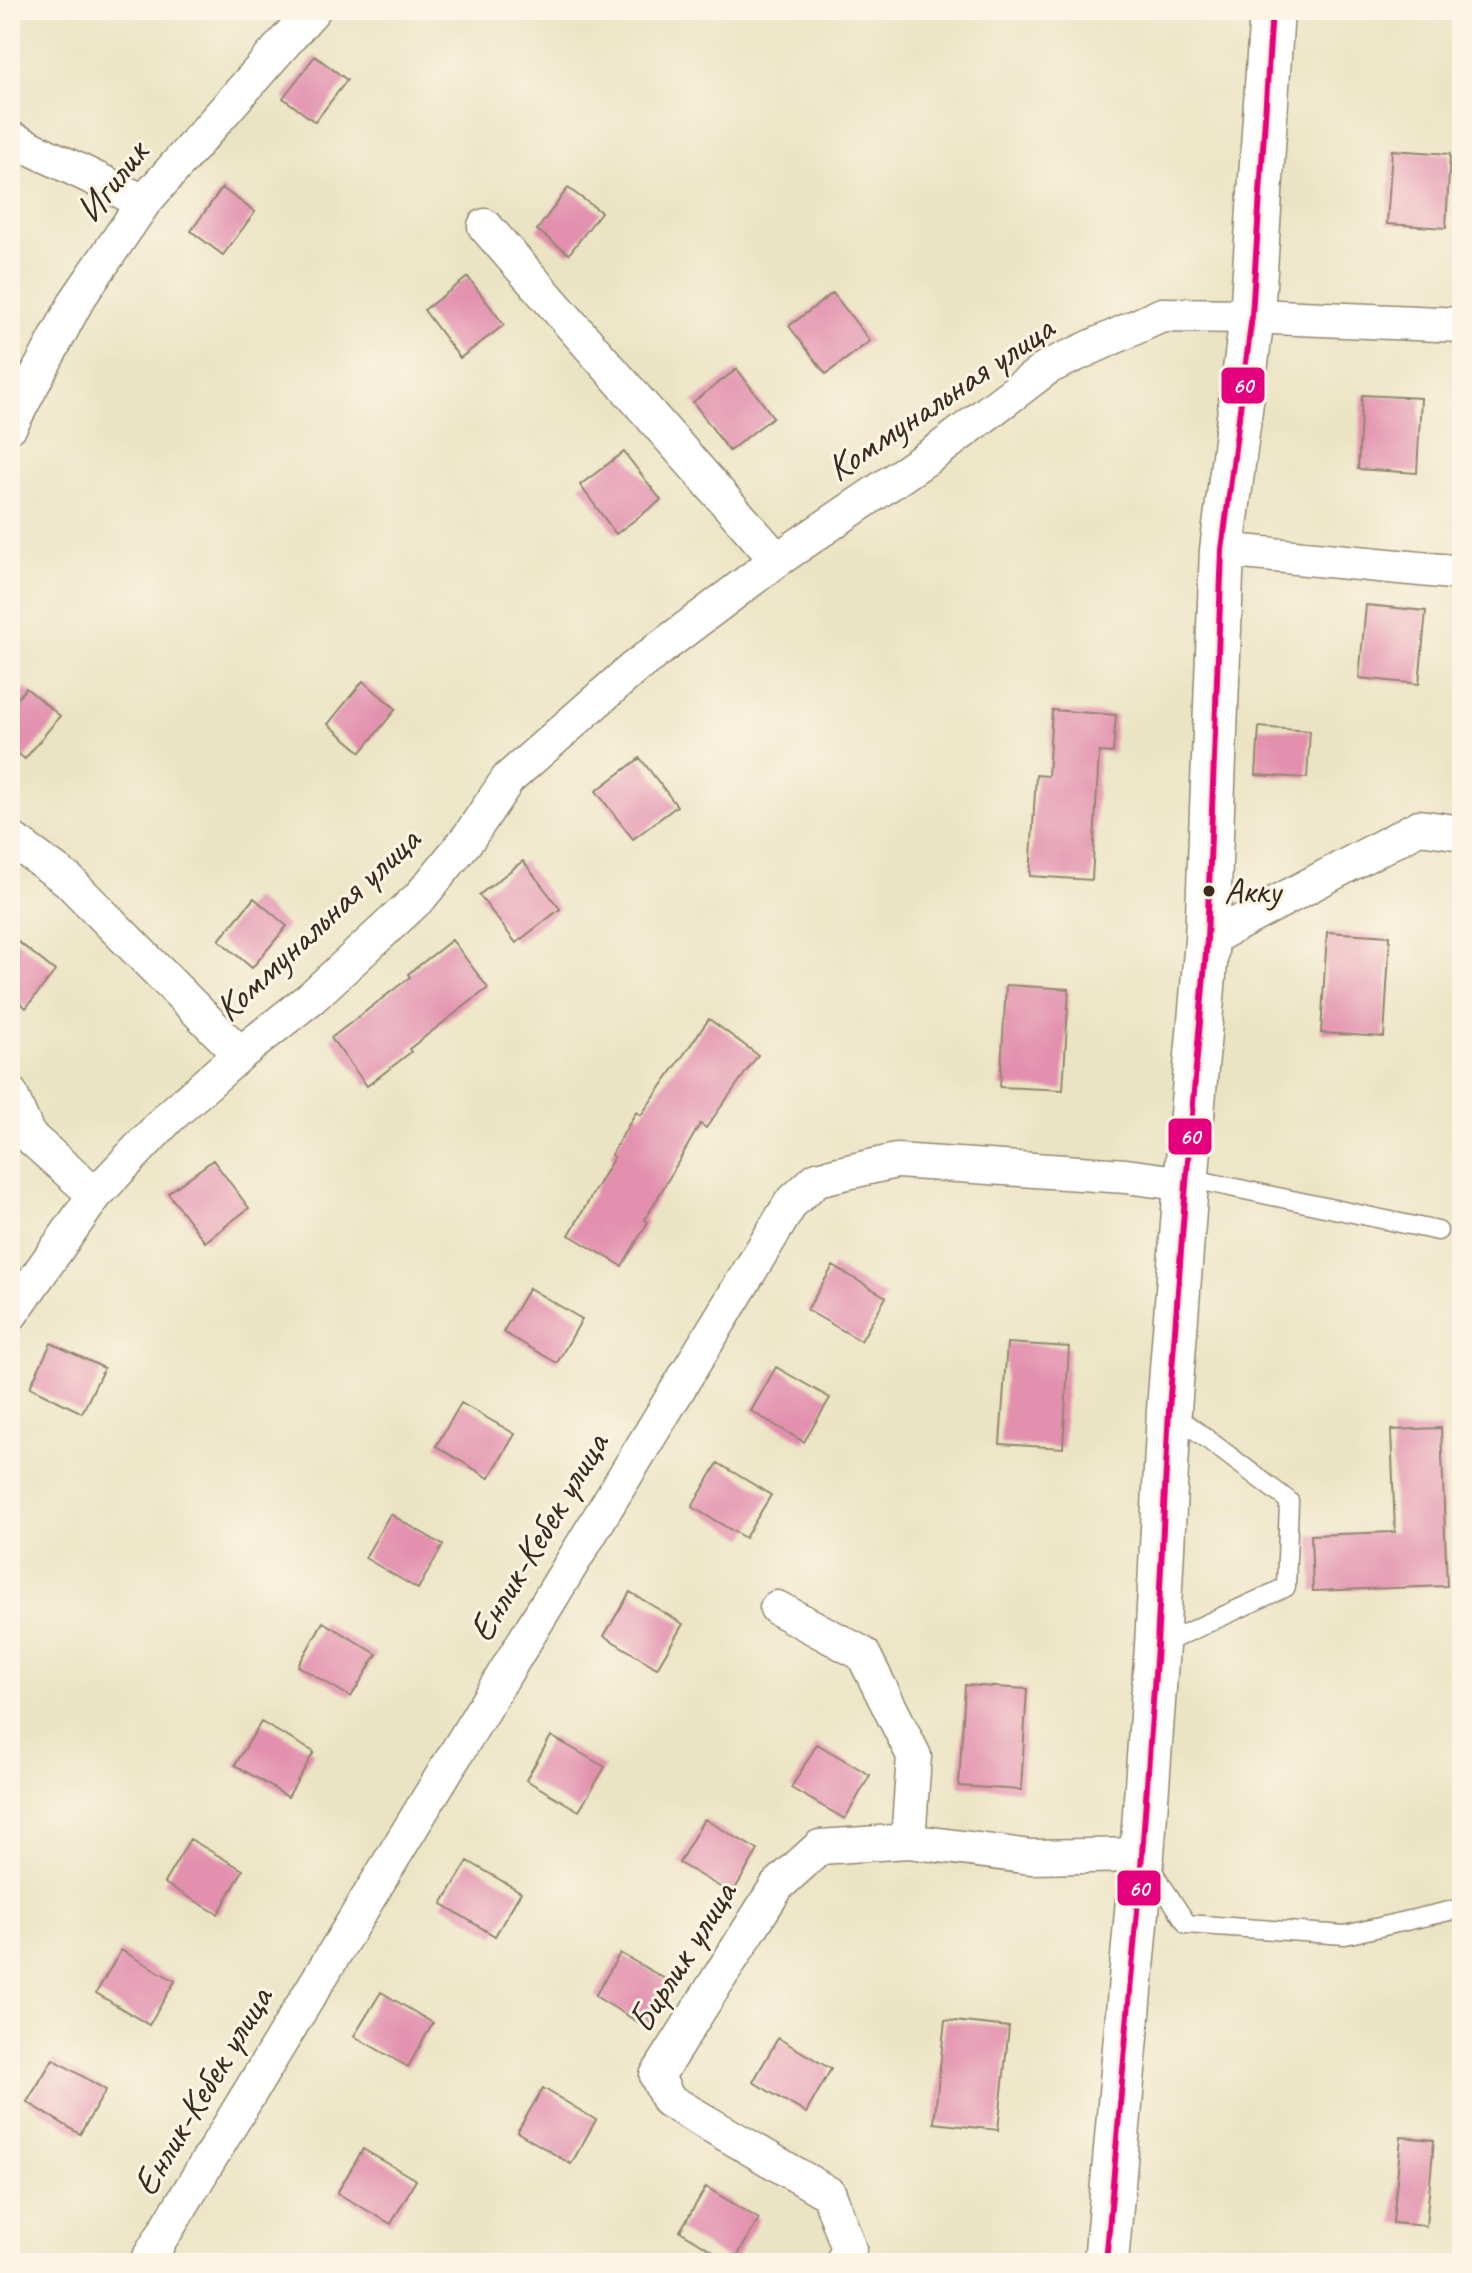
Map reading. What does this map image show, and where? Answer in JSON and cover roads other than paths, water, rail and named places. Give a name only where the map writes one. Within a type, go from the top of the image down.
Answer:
[{"type":"highway","points":[[1106,2263],[1142,1855],[1169,1410],[1207,940],[1222,550],[1252,316],[1272,10]]},
{"type":"street","name":"Игилик","points":[[10,426],[77,300],[144,202],[313,10]]},
{"type":"street","points":[[10,138],[144,202]]},
{"type":"street","points":[[485,226],[777,560]]},
{"type":"street","name":"Коммунальная улица","points":[[10,1315],[95,1195],[168,1118],[240,1054],[312,997],[421,896],[469,837],[508,779],[634,668],[777,560],[940,449],[1048,367],[1162,315],[1462,325]]},
{"type":"street","points":[[1222,550],[1462,573]]},
{"type":"street","points":[[1207,940],[1419,827],[1462,833]]},
{"type":"street","points":[[10,838],[68,880],[240,1054]]},
{"type":"street","points":[[10,1093],[28,1135],[95,1195]]},
{"type":"street","name":"Енлик-Кебек улица","points":[[146,2263],[791,1203],[817,1179],[896,1161],[1126,1176],[1186,1184]]},
{"type":"street","points":[[777,1608],[863,1654],[914,1756],[908,1841]]},
{"type":"street","name":"Бирлик улица","points":[[842,2263],[849,2249],[829,2194],[668,2100],[657,2076],[777,1886],[820,1847],[908,1841],[1031,1857],[1142,1855]]},
{"type":"lane","points":[[1186,1184],[1207,1182],[1438,1231]]},
{"type":"lane","points":[[1157,1646],[1286,1587],[1289,1501],[1169,1410]]},
{"type":"lane","points":[[1142,1855],[1187,1924],[1345,1935],[1462,1908]]},
{"type":"place","name":"Акку","points":[[1209,891]]}]
